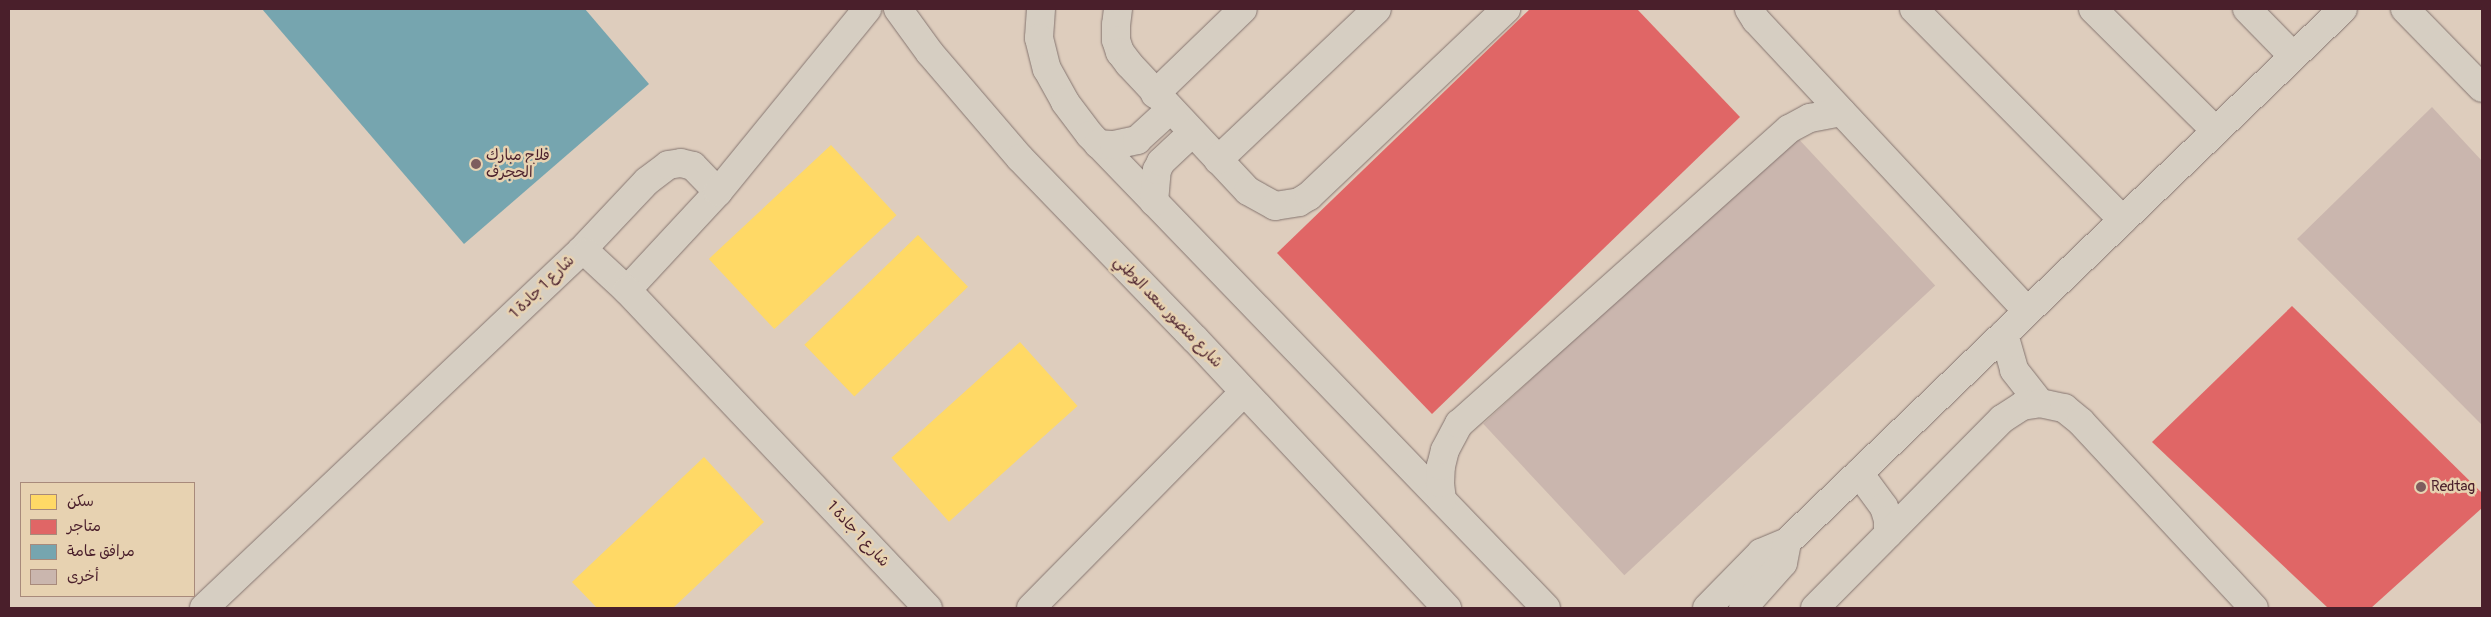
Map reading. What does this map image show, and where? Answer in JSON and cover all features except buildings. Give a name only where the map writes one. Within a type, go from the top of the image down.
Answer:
[{"type":"street","points":[[626,290],[718,192],[867,9]]},
{"type":"street","name":"شارع منصور سعد الوطني","points":[[898,9],[930,53],[1020,158],[1447,608]]},
{"type":"street","points":[[1041,9],[1039,38],[1047,69],[1065,102],[1098,144],[1546,608]]},
{"type":"street","points":[[1118,9],[1116,25],[1120,52],[1163,102],[1248,191],[1261,200],[1275,206],[1299,202],[1309,196],[1506,9]]},
{"type":"street","points":[[1098,144],[1114,145],[1137,140],[1163,102],[1243,9]]},
{"type":"street","points":[[1218,160],[1376,9]]},
{"type":"street","points":[[1750,9],[1756,20],[2027,311]]},
{"type":"street","points":[[1914,9],[2123,220]]},
{"type":"street","points":[[2093,9],[2216,131]]},
{"type":"street","points":[[2247,9],[2294,56]]},
{"type":"street","points":[[1707,608],[1761,553],[1787,542],[2343,9]]},
{"type":"street","points":[[2405,9],[2482,88]]},
{"type":"street","points":[[1442,500],[1440,484],[1441,466],[1445,450],[1459,424],[1789,128],[1810,118],[1841,112]]},
{"type":"street","points":[[1154,202],[1157,170],[1161,162],[1192,133]]},
{"type":"street","points":[[581,252],[647,180],[668,165],[681,163],[694,166],[718,192]]},
{"type":"street","name":"شارع 1 جادة 1","points":[[207,607],[581,252],[587,253],[626,290],[928,608]]},
{"type":"street","points":[[2004,334],[2014,370],[2040,403]]},
{"type":"street","points":[[1031,608],[1244,392]]},
{"type":"street","points":[[1815,608],[2002,419],[2022,406],[2040,403],[2064,408],[2080,422],[2254,608]]},
{"type":"street","points":[[1859,473],[1884,507],[1888,520],[1888,534]]},
{"type":"street","points":[[1743,608],[1783,563],[1787,542]]},
{"type":"place","name":"فلاح مبارك الحجرف","points":[[476,164]]},
{"type":"place","name":"Redtag","points":[[2421,487]]}]
